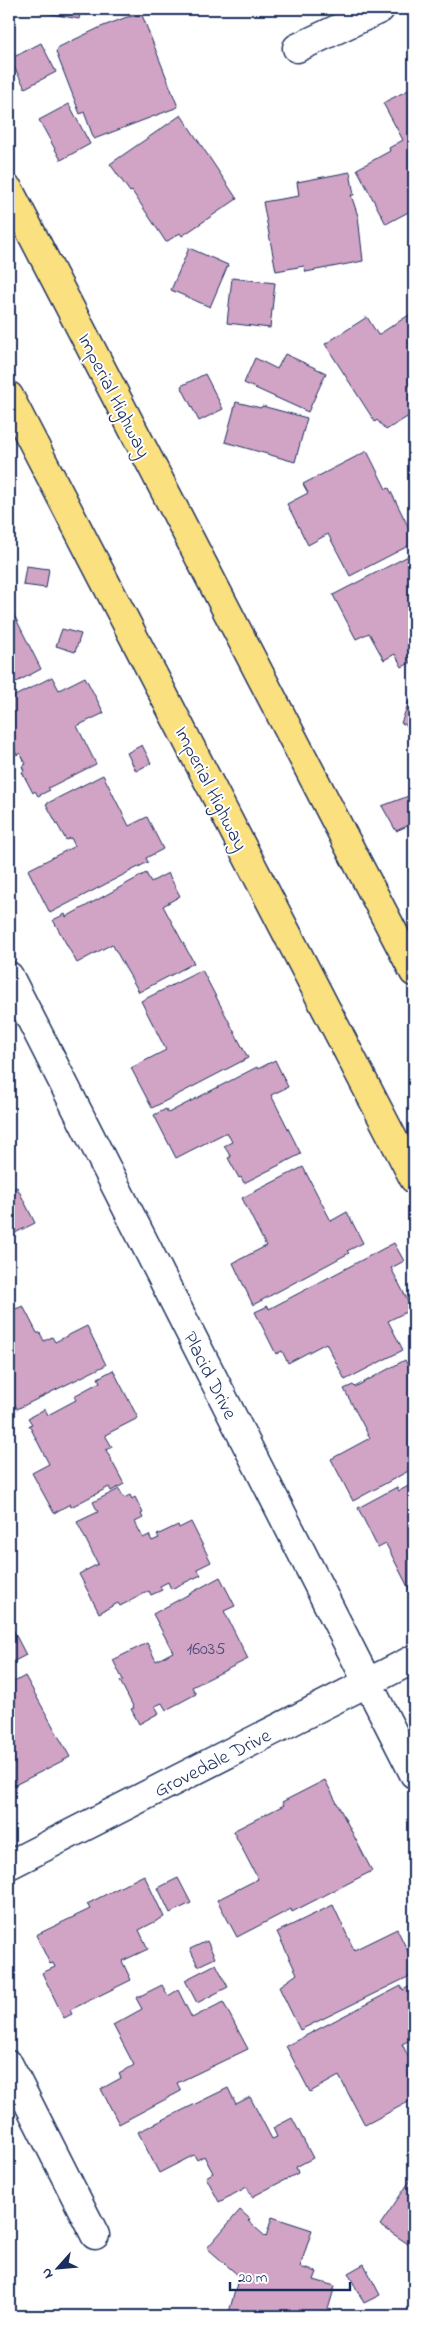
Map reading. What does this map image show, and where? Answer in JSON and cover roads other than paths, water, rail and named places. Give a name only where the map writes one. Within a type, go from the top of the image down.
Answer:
[{"type":"main road","name":"Imperial Highway","points":[[9,190],[414,972]]},
{"type":"main road","name":"Imperial Highway","points":[[9,396],[414,1179]]},
{"type":"street","points":[[296,48],[380,9]]},
{"type":"street","name":"Placid Drive","points":[[9,976],[414,1774]]},
{"type":"street","name":"Grovedale Drive","points":[[9,1866],[414,1659]]},
{"type":"street","points":[[9,2065],[96,2235]]}]
